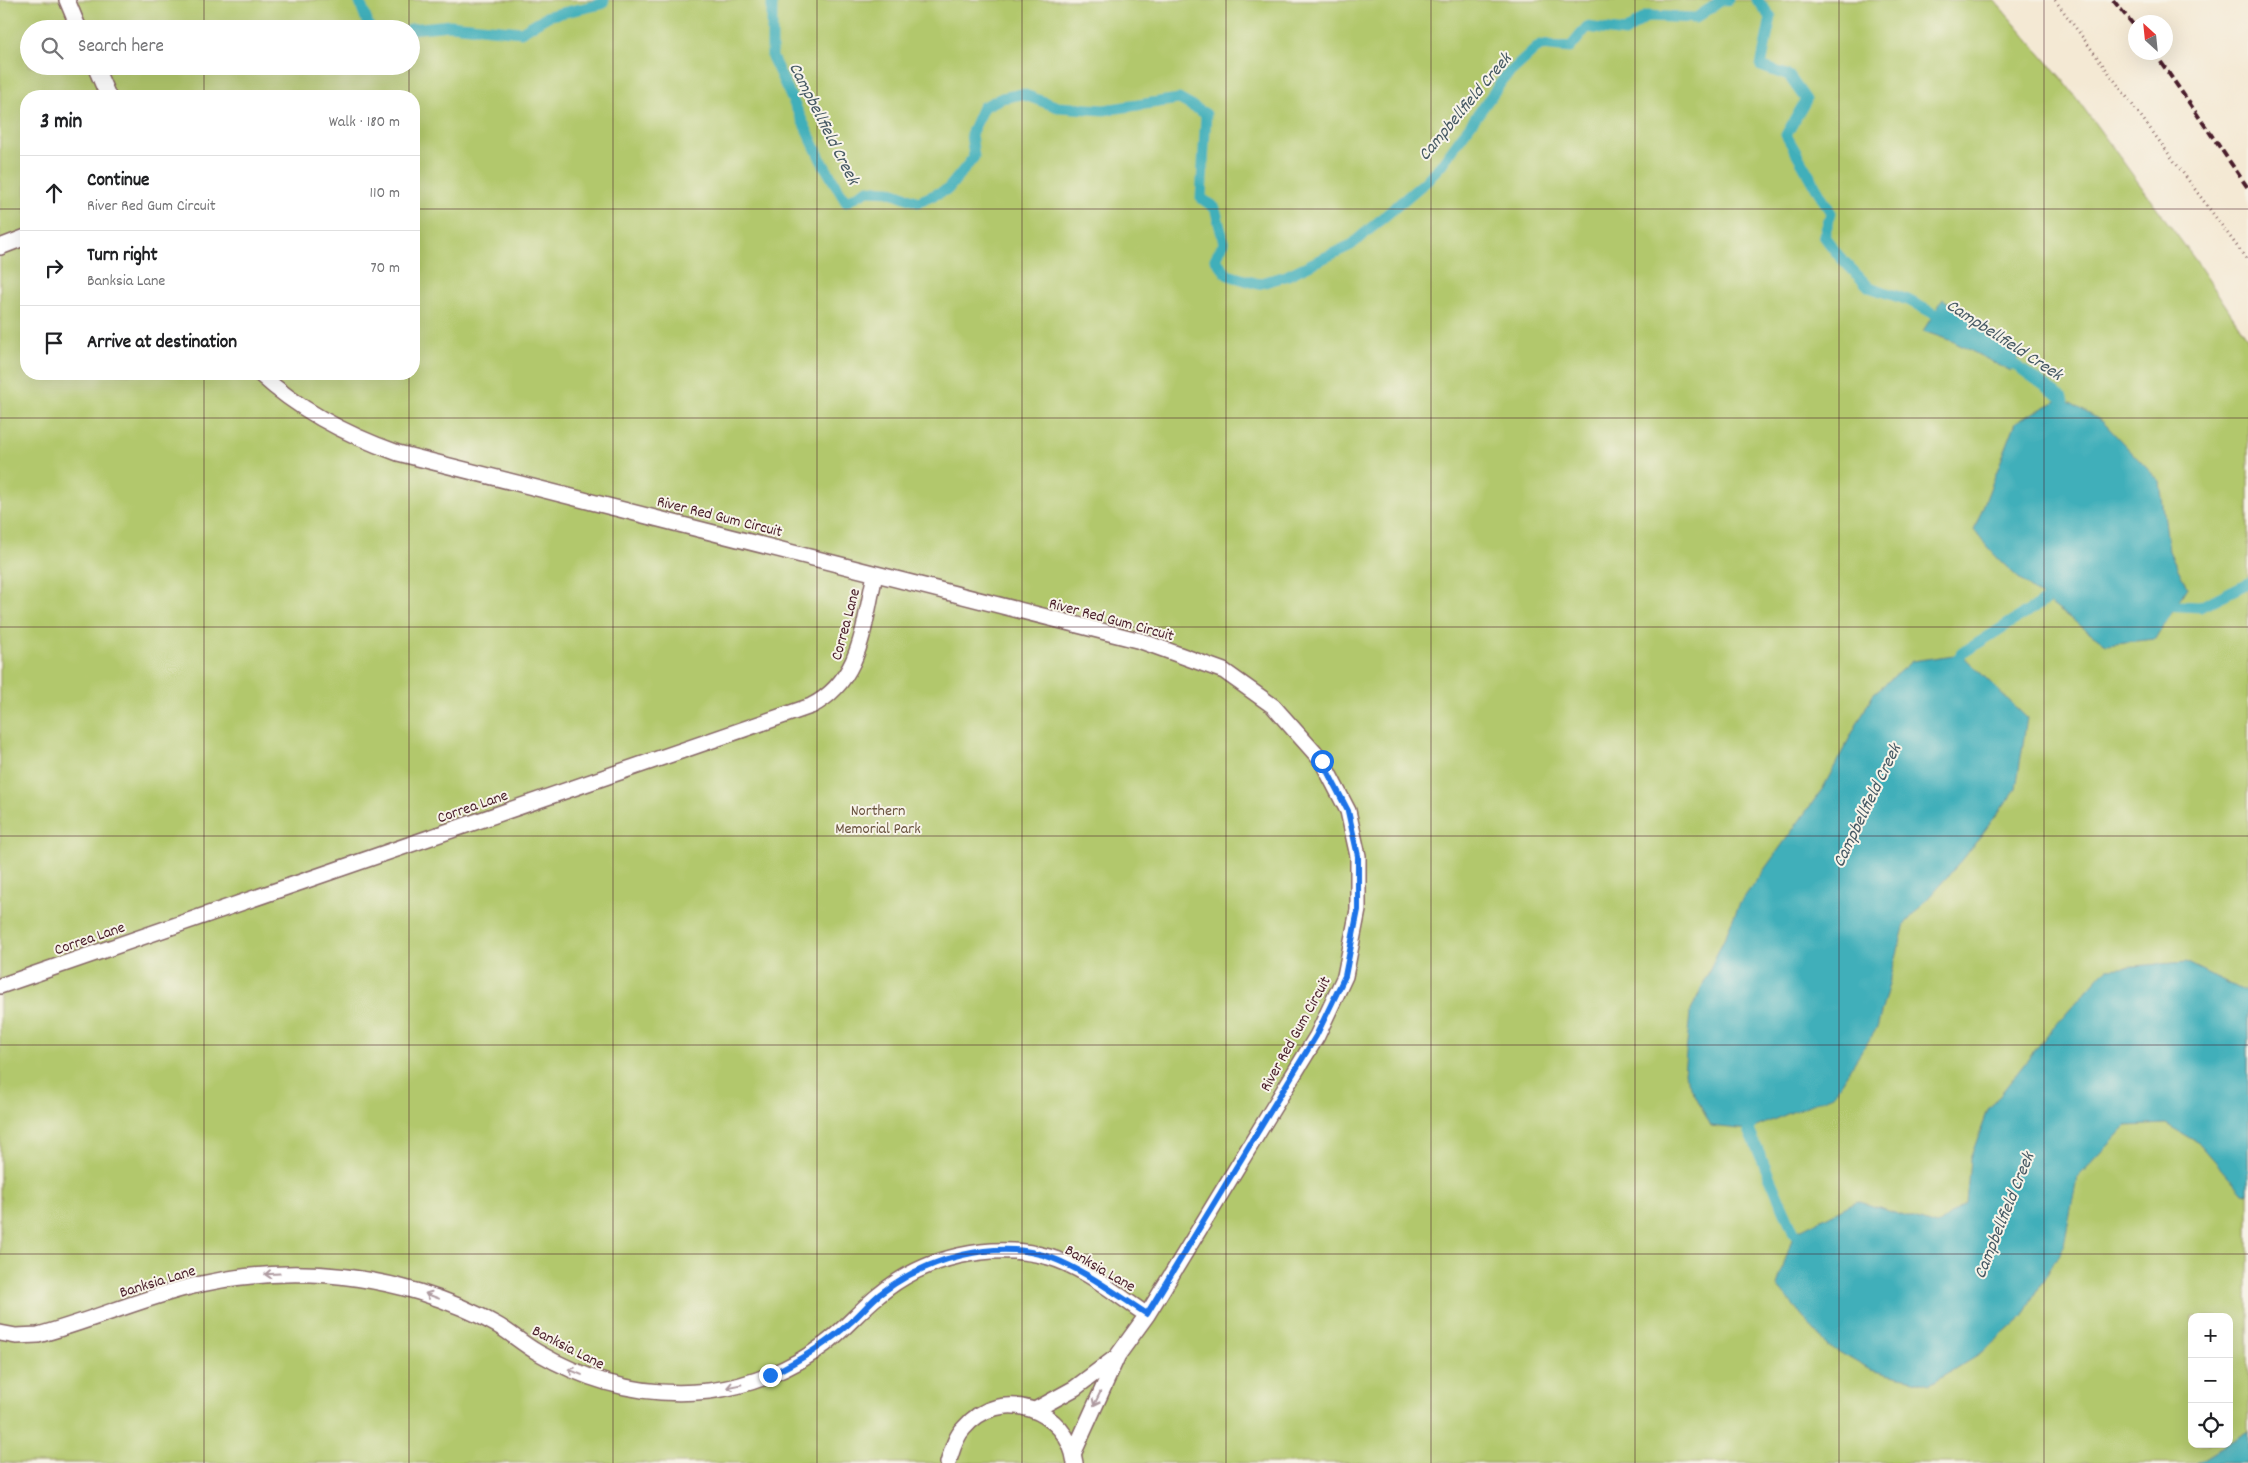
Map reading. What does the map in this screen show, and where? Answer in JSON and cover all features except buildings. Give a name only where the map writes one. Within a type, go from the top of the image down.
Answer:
[{"type":"lane","points":[[67,0],[75,20]]},
{"type":"lane","points":[[99,75],[105,90]]},
{"type":"lane","points":[[0,247],[20,239]]},
{"type":"lane","name":"River Red Gum Circuit","points":[[267,380],[320,419],[363,441],[398,453],[1141,641],[1224,671],[1273,706],[1322,761],[1348,811],[1358,856],[1358,910],[1345,976],[1316,1036],[1147,1314],[1118,1355],[1074,1458]]},
{"type":"lane","name":"Correa Lane","points":[[0,986],[811,706],[833,692],[851,670],[875,575]]},
{"type":"lane","name":"Banksia Lane","points":[[0,1333],[16,1336],[38,1335],[181,1289],[223,1280],[264,1274],[304,1273],[341,1275],[382,1282],[422,1293],[462,1308],[497,1325],[536,1351],[598,1381],[634,1390],[670,1393],[718,1389],[743,1384],[770,1375],[799,1361],[824,1344],[899,1280],[924,1267],[956,1256],[980,1252],[1024,1252],[1051,1257],[1075,1268],[1147,1314]]},
{"type":"lane","name":"River Red Gum Circuit","points":[[1035,1410],[1075,1388],[1118,1355]]},
{"type":"lane","points":[[948,1463],[954,1444],[963,1428],[979,1415],[997,1407],[1016,1406],[1035,1410],[1052,1420],[1066,1434],[1074,1458]]},
{"type":"path","points":[[2055,0],[2248,261]]},
{"type":"green space","name":"Northern Memorial Park","points":[[0,0],[1994,0],[2063,80],[2196,261],[2248,339],[2248,1463],[0,1463]]},
{"type":"water","points":[[1943,299],[2021,352],[2010,371],[1952,341],[1923,331]]},
{"type":"water","points":[[2062,398],[2103,422],[2160,482],[2169,551],[2187,587],[2156,639],[2106,644],[2018,578],[2002,563],[1974,530],[2016,422]]},
{"type":"water","points":[[1961,654],[2027,718],[2016,789],[1964,858],[1905,924],[1877,1028],[1833,1095],[1749,1130],[1711,1126],[1684,1073],[1690,1013],[1740,903],[1823,788],[1873,694],[1912,661]]},
{"type":"water","points":[[2186,962],[2248,993],[2248,1194],[2243,1193],[2200,1144],[2166,1124],[2127,1126],[2077,1178],[2064,1245],[2023,1316],[1984,1351],[1930,1384],[1870,1370],[1827,1345],[1777,1286],[1794,1233],[1857,1201],[1936,1226],[1966,1203],[1970,1159],[1988,1110],[2047,1035],[2107,968]]},
{"type":"water","points":[[2248,1431],[2248,1463],[2196,1463],[2220,1448],[2233,1448],[2233,1440]]},
{"type":"waterway","name":"Campbellfield Creek","points":[[359,0],[367,20]]},
{"type":"waterway","name":"Campbellfield Creek","points":[[420,28],[450,25],[521,32],[548,16],[602,4],[604,0]]},
{"type":"waterway","name":"Campbellfield Creek","points":[[772,0],[772,57],[821,160],[846,202],[868,190],[889,191],[918,202],[948,189],[974,157],[971,134],[983,107],[1002,98],[1022,94],[1058,107],[1104,110],[1179,99],[1206,114],[1201,198],[1215,208],[1224,243],[1215,259],[1228,275],[1258,284],[1286,276],[1351,245],[1424,183],[1441,165],[1505,77],[1540,45],[1570,48],[1587,27],[1625,32],[1647,16],[1696,18],[1722,0],[1728,0]]},
{"type":"waterway","name":"Campbellfield Creek","points":[[1757,0],[1771,17],[1761,66],[1789,76],[1806,100],[1786,135],[1831,213],[1824,236],[1838,255],[1869,287],[1908,300],[1946,320]]},
{"type":"waterway","name":"Campbellfield Creek","points":[[2001,355],[2062,398],[2066,412]]},
{"type":"waterway","points":[[2161,605],[2200,607],[2248,583]]},
{"type":"waterway","name":"Campbellfield Creek","points":[[1954,667],[1961,654],[2046,600],[2050,588]]},
{"type":"waterway","name":"Campbellfield Creek","points":[[1755,1115],[1749,1130],[1794,1233],[1805,1241]]},
{"type":"railway","points":[[2113,0],[2128,18]]},
{"type":"railway","points":[[2160,60],[2248,188]]},
{"type":"route","points":[[770,1375],[799,1361],[824,1344],[899,1280],[924,1267],[956,1256],[988,1251],[1024,1252],[1051,1257],[1075,1268],[1147,1314],[1316,1036],[1345,976],[1358,910],[1358,856],[1348,811],[1322,761]]}]
